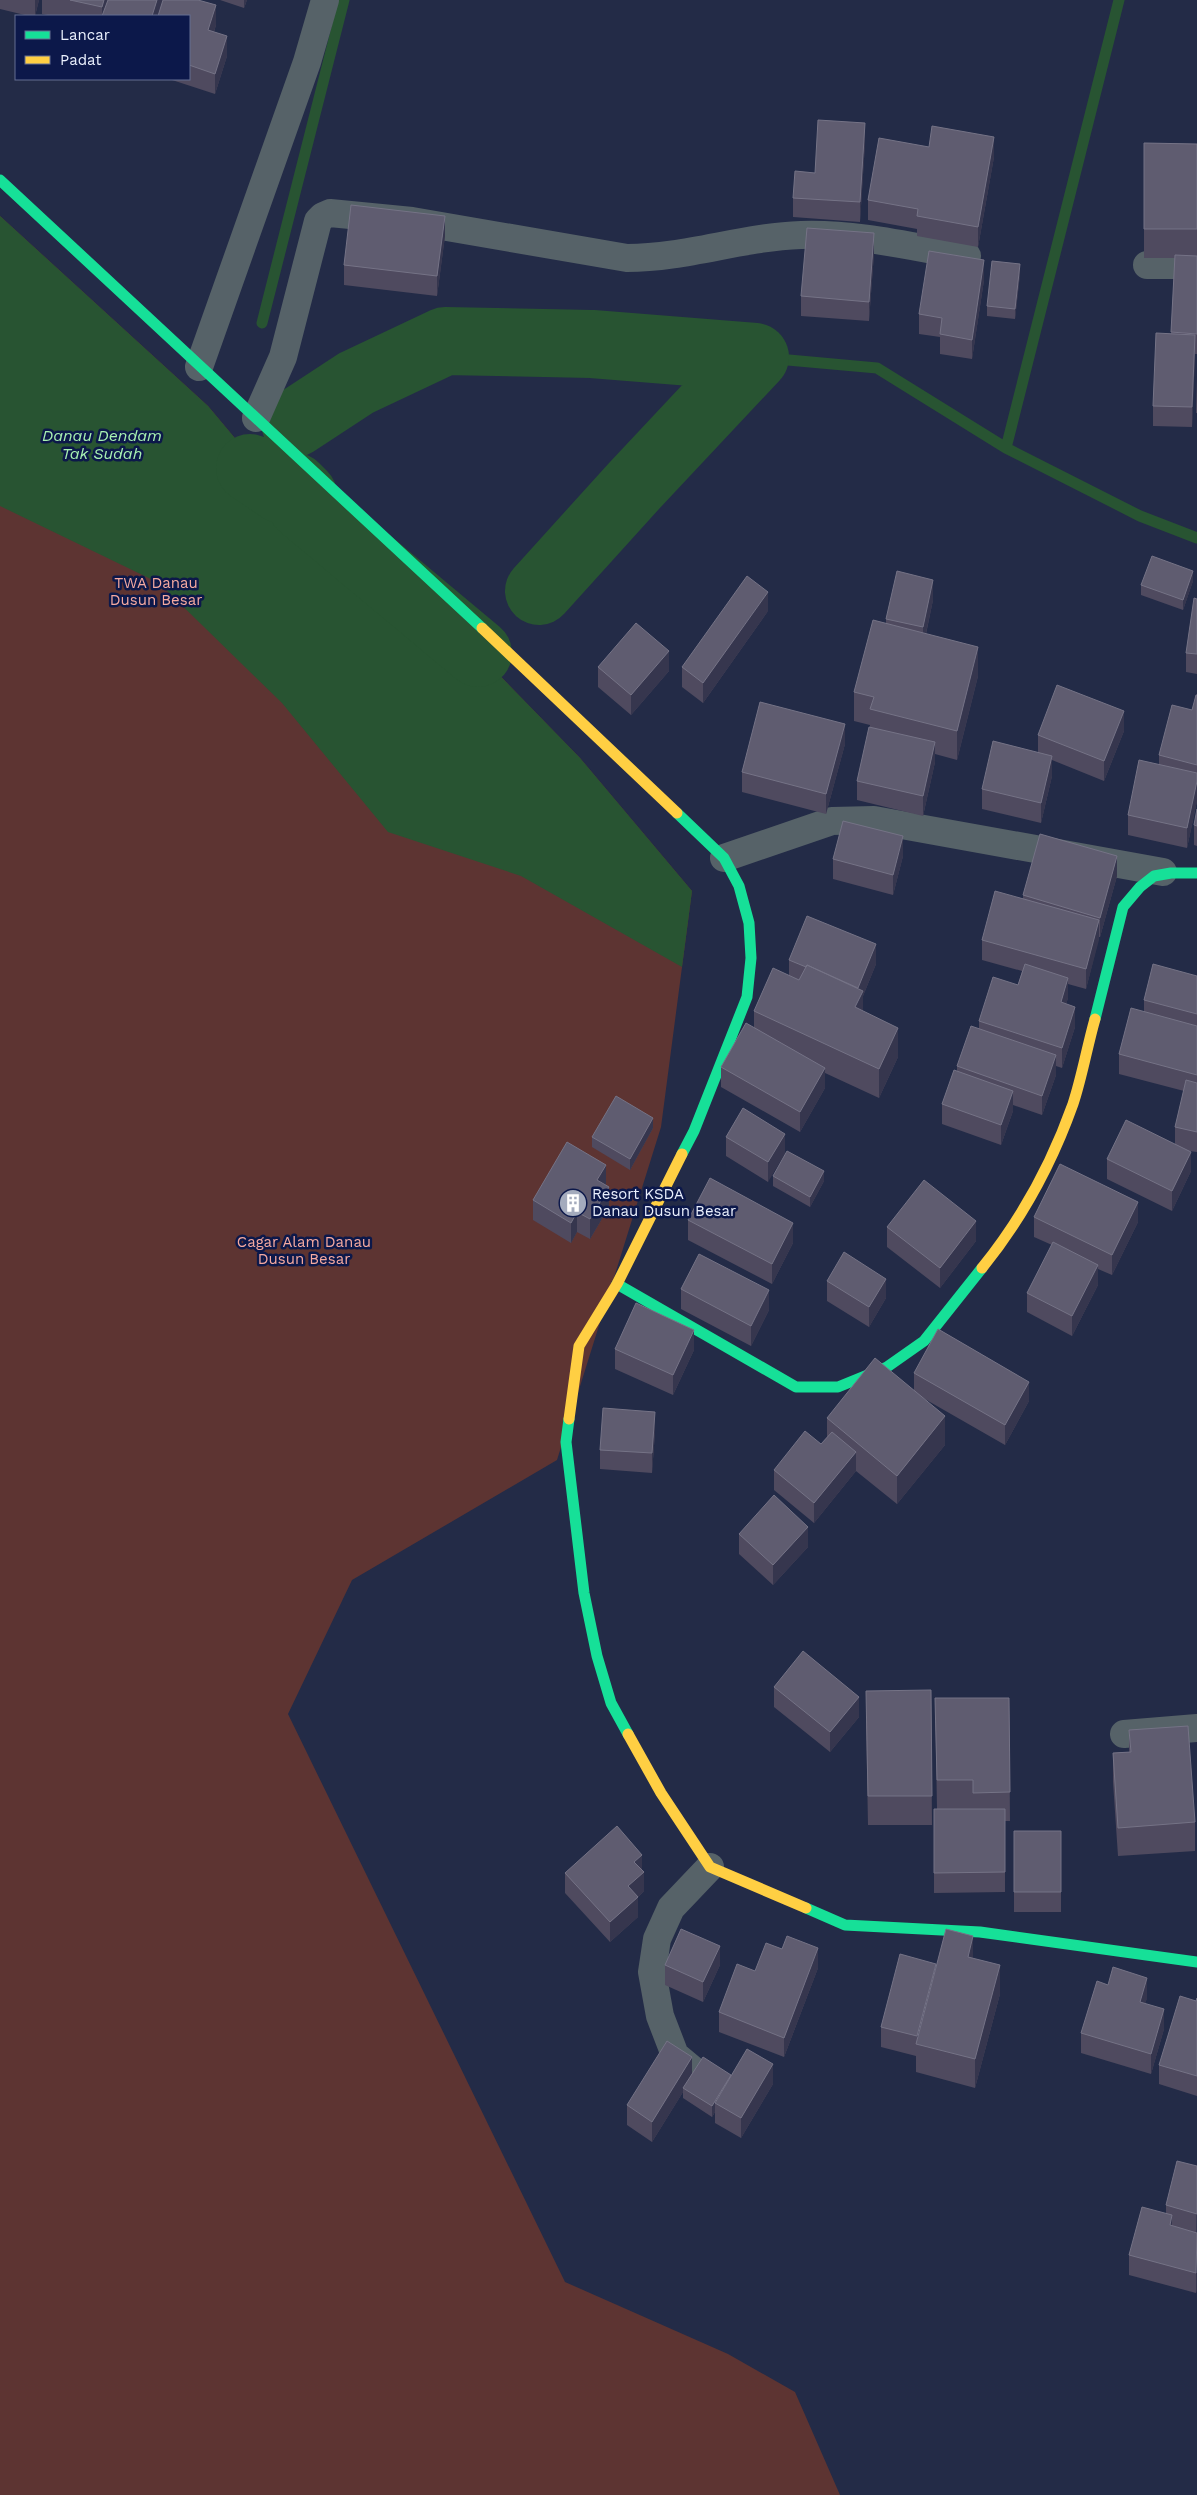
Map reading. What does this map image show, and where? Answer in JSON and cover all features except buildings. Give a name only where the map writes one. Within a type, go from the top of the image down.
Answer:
[{"type":"street","points":[[204,371],[307,62],[325,0]]},
{"type":"street","points":[[0,180],[92,270],[204,371],[237,400],[260,411],[455,602],[724,858],[739,886],[749,923],[751,958],[747,997],[694,1131],[617,1284],[579,1346],[566,1442],[584,1594],[611,1704],[661,1793],[710,1867],[845,1925],[980,1932],[1197,1962]]},
{"type":"street","points":[[260,411],[282,357],[318,221],[330,213],[412,221],[627,258],[656,258],[800,235],[848,236],[967,256]]},
{"type":"street","points":[[1147,265],[1197,265]]},
{"type":"street","points":[[724,858],[832,822],[874,820],[1163,872],[1197,873]]},
{"type":"street","points":[[617,1284],[796,1387],[838,1387],[887,1366],[924,1341],[1006,1238],[1053,1154],[1073,1103],[1124,907],[1140,885],[1163,872]]},
{"type":"street","points":[[1124,1734],[1197,1728]]},
{"type":"street","points":[[693,2070],[675,2055],[660,2016],[652,1972],[657,1939],[671,1908],[710,1867]]},
{"type":"green space","name":"Cagar Alam Danau Dusun Besar","points":[[0,216],[208,406],[244,449],[250,468],[281,489],[295,487],[303,495],[303,506],[450,637],[478,653],[580,758],[692,891],[661,1127],[557,1460],[352,1580],[288,1714],[565,2282],[728,2354],[795,2392],[840,2495],[0,2495]]},
{"type":"water","name":"Danau Dendam Tak Sudah","points":[[0,216],[208,406],[244,449],[250,468],[281,489],[295,487],[303,495],[303,506],[450,637],[478,653],[580,758],[692,891],[682,967],[521,876],[388,832],[282,703],[159,583],[0,506]]},
{"type":"waterway","points":[[262,323],[344,0]]},
{"type":"waterway","points":[[1006,448],[1119,0]]},
{"type":"waterway","points":[[295,423],[356,383],[445,341],[592,344],[755,357]]},
{"type":"waterway","points":[[755,357],[877,368],[1006,448],[1140,516],[1197,538]]},
{"type":"waterway","points":[[539,591],[755,357]]},
{"type":"waterway","points":[[250,468],[281,489],[295,487],[303,495],[302,506],[478,653]]},
{"type":"traffic: fast","points":[[0,180],[482,628]]},
{"type":"traffic: fast","points":[[677,813],[724,858],[739,886],[749,923],[751,958],[747,997],[694,1131],[682,1154]]},
{"type":"traffic: fast","points":[[1095,1019],[1123,907],[1140,887],[1154,876],[1171,873],[1197,873]]},
{"type":"traffic: fast","points":[[617,1284],[796,1387],[838,1387],[887,1367],[924,1341],[982,1268]]},
{"type":"traffic: fast","points":[[569,1419],[566,1442],[584,1593],[597,1656],[611,1703],[628,1734]]},
{"type":"traffic: fast","points":[[806,1908],[845,1925],[980,1932],[1197,1962]]},
{"type":"traffic: slow","points":[[482,628],[677,813]]},
{"type":"traffic: slow","points":[[982,1268],[1022,1211],[1045,1169],[1065,1126],[1076,1094],[1095,1019]]},
{"type":"traffic: slow","points":[[569,1419],[579,1346],[617,1284],[682,1154]]},
{"type":"traffic: slow","points":[[628,1734],[661,1793],[710,1867],[806,1908]]},
{"type":"place","name":"Resort KSDA Danau Dusun Besar","points":[[573,1203]]},
{"type":"park label","name":"TWA Danau Dusun Besar","points":[[156,592]]}]
